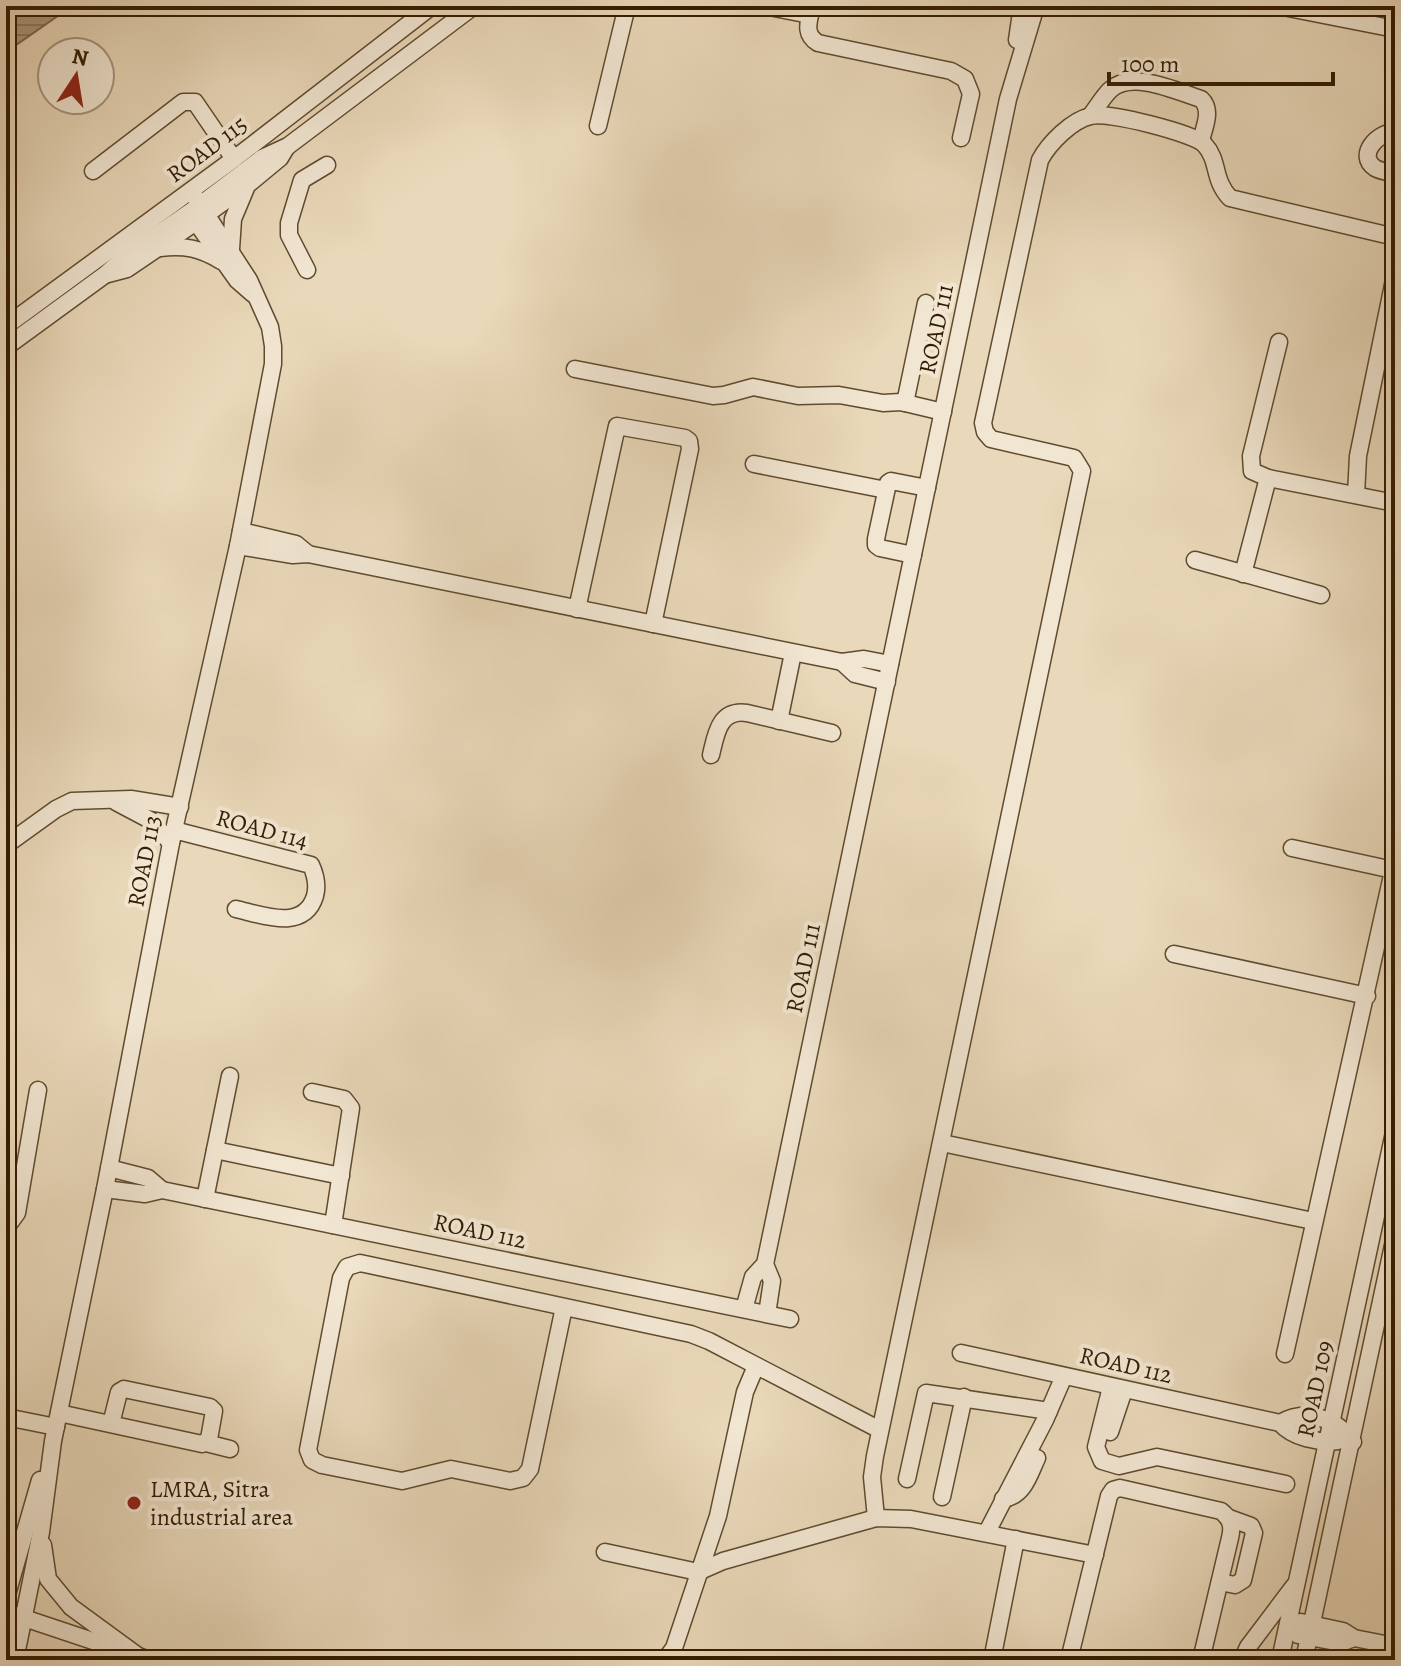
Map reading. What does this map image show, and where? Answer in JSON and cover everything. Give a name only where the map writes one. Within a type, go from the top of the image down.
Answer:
[{"type":"street","name":"ROAD 115","points":[[106,274],[127,269],[158,248],[197,209],[234,159],[432,6]]},
{"type":"street","name":"ROAD 115","points":[[6,347],[126,256],[197,209],[268,153],[288,146],[474,6]]},
{"type":"street","points":[[598,126],[627,6]]},
{"type":"street","points":[[764,6],[811,10],[809,35],[818,43],[959,73],[971,94],[961,138]]},
{"type":"street","points":[[1008,99],[1005,90],[1022,6]]},
{"type":"street","name":"ROAD 111","points":[[744,1309],[753,1277],[765,1264],[1008,99],[1036,6]]},
{"type":"street","points":[[1278,6],[1395,29]]},
{"type":"street","points":[[1091,115],[1112,88],[1134,81],[1206,103],[1208,110],[1201,141]]},
{"type":"street","points":[[93,171],[183,102],[190,100],[195,102],[234,159]]},
{"type":"street","points":[[876,1518],[872,1477],[880,1430],[1082,471],[1074,458],[991,439],[983,423],[1040,160],[1051,144],[1082,119],[1091,115],[1111,116],[1201,141],[1212,155],[1219,187],[1230,198],[1395,237]]},
{"type":"street","points":[[1395,132],[1383,133],[1375,139],[1368,154],[1375,168],[1395,174]]},
{"type":"street","name":"ROAD 115","points":[[6,326],[197,209],[251,182],[280,158],[288,146]]},
{"type":"street","points":[[288,146],[305,176]]},
{"type":"street","points":[[307,270],[291,241],[289,229],[297,189],[305,176],[327,165]]},
{"type":"street","points":[[158,248],[187,246],[228,257],[233,219],[251,182]]},
{"type":"street","name":"ROAD 113","points":[[15,1660],[25,1620],[33,1530],[105,1189],[173,837],[239,538],[274,355],[270,327],[254,295],[242,285],[197,209]]},
{"type":"street","points":[[1356,495],[1358,456],[1395,275]]},
{"type":"street","points":[[905,403],[926,303]]},
{"type":"street","points":[[1279,342],[1250,463],[1258,476],[1395,503]]},
{"type":"street","points":[[575,369],[713,396],[753,387],[806,396],[839,395],[883,403],[905,403],[943,412]]},
{"type":"street","points":[[577,609],[617,426],[685,438],[689,441],[690,449],[653,624]]},
{"type":"street","points":[[754,464],[886,490]]},
{"type":"street","points":[[1243,574],[1268,478]]},
{"type":"street","points":[[913,555],[876,545],[886,490],[891,481],[927,488]]},
{"type":"street","points":[[239,538],[293,555],[308,554],[793,653],[842,662],[858,659],[890,664]]},
{"type":"street","points":[[1195,560],[1321,595]]},
{"type":"street","points":[[779,721],[793,653]]},
{"type":"street","points":[[842,662],[855,674],[887,682]]},
{"type":"street","points":[[711,755],[717,730],[729,715],[741,712],[832,733]]},
{"type":"street","name":"ROAD 114","points":[[6,845],[72,801],[87,798],[131,799],[180,807]]},
{"type":"street","name":"ROAD 114","points":[[115,801],[173,837],[311,865],[317,889],[307,912],[284,919],[236,909]]},
{"type":"street","points":[[1285,1354],[1394,866],[1292,848]]},
{"type":"street","points":[[1174,954],[1367,996]]},
{"type":"street","points":[[205,1199],[230,1076]]},
{"type":"street","points":[[6,1228],[17,1213],[38,1090]]},
{"type":"street","points":[[312,1092],[344,1099],[350,1105],[333,1225]]},
{"type":"street","name":"ROAD 109","points":[[1280,1660],[1358,1303],[1388,1189],[1395,1128]]},
{"type":"street","points":[[942,1143],[1313,1221]]},
{"type":"street","points":[[215,1150],[341,1176]]},
{"type":"street","name":"ROAD 112","points":[[109,1168],[148,1178],[162,1190]]},
{"type":"street","name":"ROAD 112","points":[[105,1189],[145,1194],[162,1190],[790,1319]]},
{"type":"street","name":"ROAD 109","points":[[1304,1660],[1395,1236]]},
{"type":"street","points":[[564,1307],[530,1469],[523,1478],[510,1481],[451,1469],[402,1481],[322,1465],[312,1460],[308,1450],[341,1278],[347,1267],[360,1263],[691,1334],[880,1430]]},
{"type":"street","name":"ROAD 111","points":[[765,1264],[772,1281],[767,1314]]},
{"type":"street","points":[[1358,1303],[1380,1308]]},
{"type":"street","name":"ROAD 112","points":[[961,1353],[1280,1423],[1297,1435],[1328,1442]]},
{"type":"street","points":[[665,1660],[674,1648],[718,1516],[745,1392],[756,1366]]},
{"type":"street","points":[[987,1532],[1003,1499],[1003,1485],[1030,1429],[1047,1416],[1064,1376]]},
{"type":"street","points":[[111,1424],[119,1392],[124,1389],[210,1407],[214,1414],[206,1443]]},
{"type":"street","points":[[1118,1389],[1107,1442],[1110,1465],[1119,1466],[1157,1457],[1286,1484]]},
{"type":"street","points":[[907,1479],[924,1396],[930,1392],[1047,1416]]},
{"type":"street","points":[[942,1497],[964,1397]]},
{"type":"street","name":"ROAD 112","points":[[1280,1423],[1304,1416],[1333,1421]]},
{"type":"street","points":[[6,1417],[56,1427],[111,1424],[230,1449]]},
{"type":"street","points":[[1333,1421],[1352,1437]]},
{"type":"street","points":[[1328,1442],[1352,1437]]},
{"type":"street","points":[[1069,1660],[1109,1496],[1113,1490],[1127,1489],[1211,1508],[1229,1518],[1232,1528],[1201,1660]]},
{"type":"street","points":[[605,1552],[698,1572],[723,1561],[876,1518],[911,1519],[1095,1555]]},
{"type":"street","points":[[6,1551],[33,1530],[48,1579],[71,1607],[144,1658]]},
{"type":"street","name":"ROAD 113","points":[[6,1598],[33,1530]]},
{"type":"street","points":[[992,1660],[1016,1539]]},
{"type":"street","points":[[1242,1660],[1248,1647],[1297,1581]]},
{"type":"street","points":[[6,1612],[144,1658]]},
{"type":"street","points":[[1288,1626],[1341,1643],[1354,1638],[1395,1646]]},
{"type":"shaded area","points":[[6,6],[72,6],[6,52]]},
{"type":"place","name":"LMRA, Sitra industrial area","points":[[134,1503]]}]
